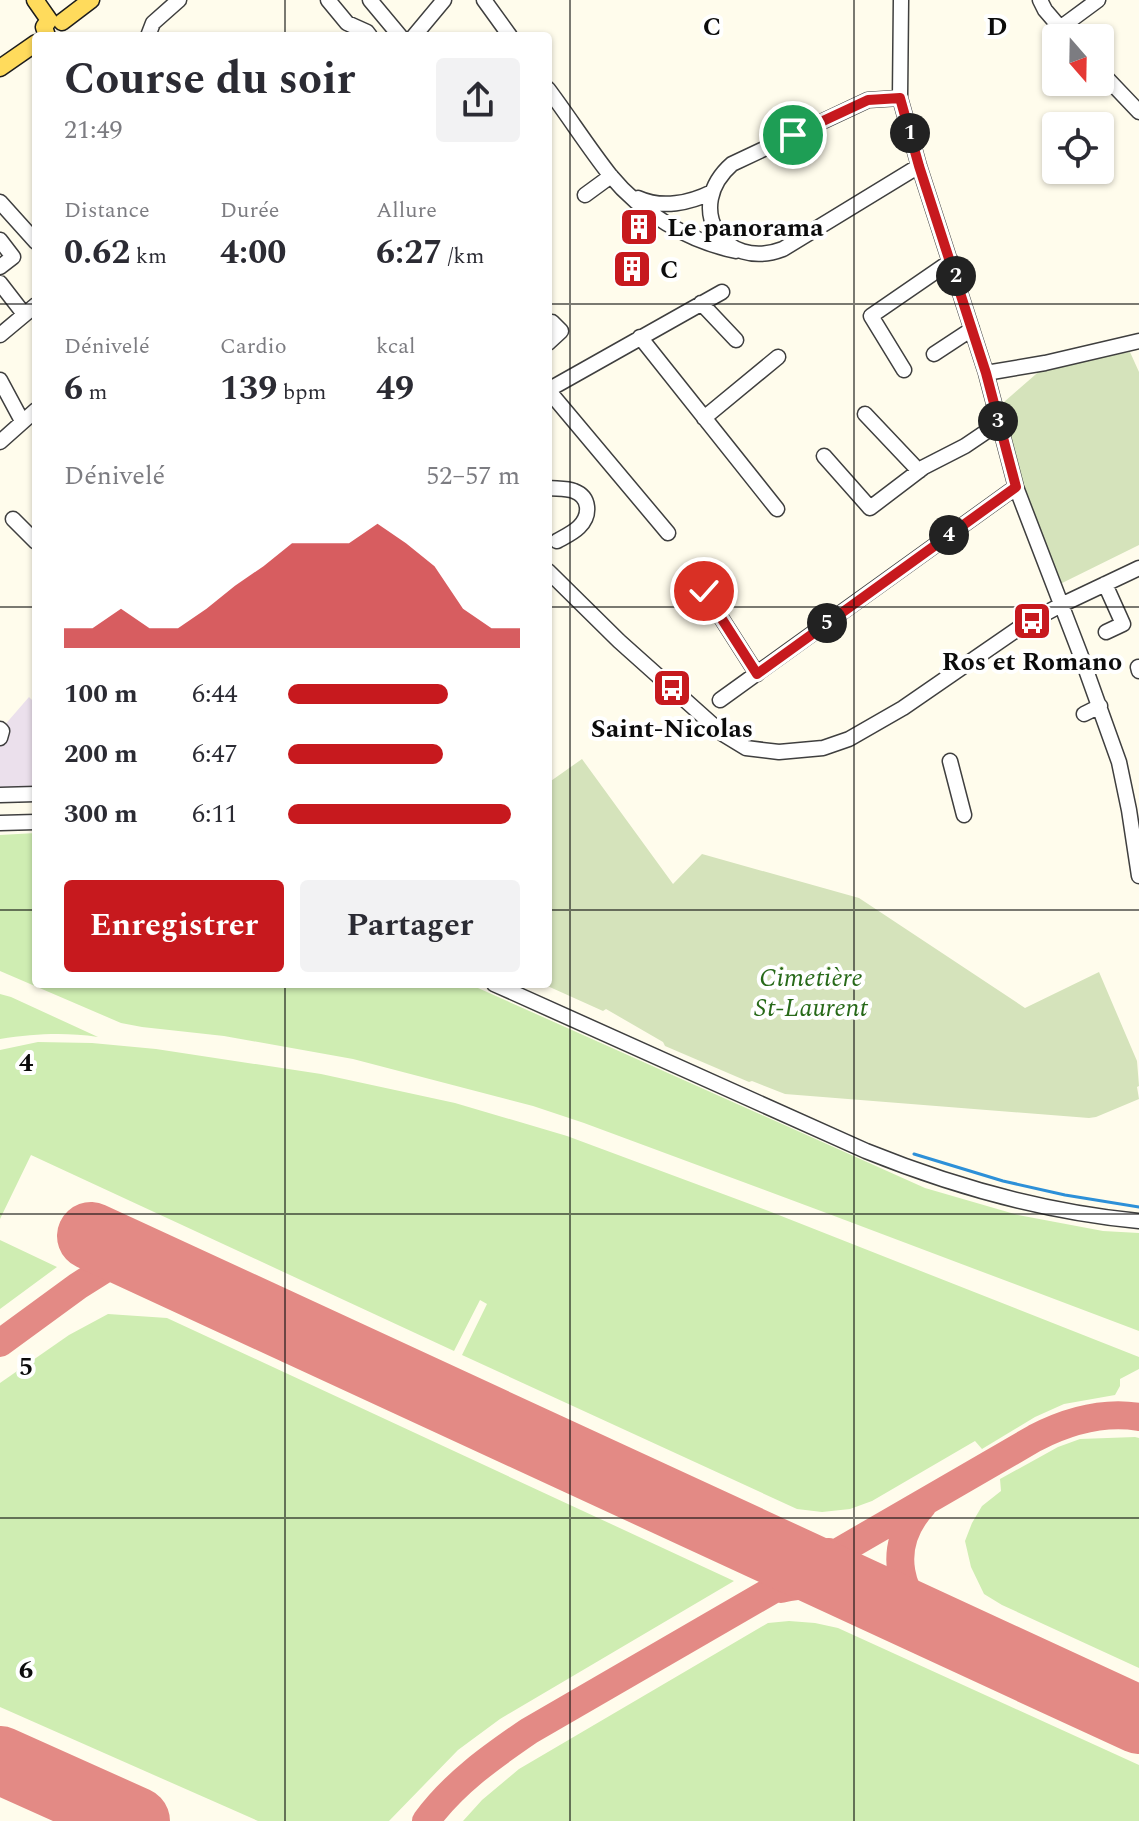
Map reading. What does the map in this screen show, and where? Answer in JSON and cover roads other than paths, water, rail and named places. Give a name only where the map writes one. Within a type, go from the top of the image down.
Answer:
[{"type":"main road","points":[[35,0],[52,31]]},
{"type":"main road","points":[[43,0],[52,31]]},
{"type":"main road","points":[[52,31],[91,0]]},
{"type":"main road","points":[[0,68],[32,46]]},
{"type":"street","points":[[150,32],[153,23],[179,0]]},
{"type":"street","points":[[328,0],[347,23],[367,32]]},
{"type":"street","points":[[370,0],[397,32]]},
{"type":"street","points":[[417,32],[444,0]]},
{"type":"street","points":[[484,0],[507,32]]},
{"type":"street","points":[[901,0],[900,98],[919,166],[944,218],[951,261],[986,373],[1016,487],[1100,706],[1134,807],[1139,876]]},
{"type":"street","points":[[1040,0],[1058,24]]},
{"type":"street","points":[[1074,24],[1098,0]]},
{"type":"street","points":[[1114,86],[1139,112]]},
{"type":"street","points":[[552,95],[611,176],[627,192],[667,223],[695,238],[746,253],[772,254],[783,249],[919,166]]},
{"type":"street","points":[[746,253],[725,241],[712,219],[712,192],[722,172],[742,158],[868,100],[900,98]]},
{"type":"street","points":[[585,195],[611,176]]},
{"type":"street","points":[[627,192],[643,201],[670,203],[699,198],[712,192]]},
{"type":"street","points":[[0,202],[32,238]]},
{"type":"street","points":[[0,240],[13,257],[0,267]]},
{"type":"street","points":[[904,370],[871,316],[951,261]]},
{"type":"street","points":[[0,283],[30,310],[0,335]]},
{"type":"street","points":[[552,388],[722,292]]},
{"type":"street","points":[[701,303],[736,340]]},
{"type":"street","points":[[552,322],[561,331],[552,339]]},
{"type":"street","points":[[934,354],[972,329]]},
{"type":"street","points":[[640,337],[777,509]]},
{"type":"street","points":[[986,373],[1045,363],[1137,337]]},
{"type":"street","points":[[704,418],[778,357]]},
{"type":"street","points":[[0,380],[22,421]]},
{"type":"street","points":[[552,395],[668,533]]},
{"type":"street","points":[[0,442],[32,413]]},
{"type":"street","points":[[865,414],[921,469]]},
{"type":"street","points":[[824,456],[870,508],[921,469],[965,446],[999,423]]},
{"type":"street","points":[[911,454],[921,469]]},
{"type":"street","points":[[720,700],[1016,487]]},
{"type":"street","points":[[552,488],[573,490],[588,502],[581,526],[557,541]]},
{"type":"street","points":[[13,519],[32,538]]},
{"type":"street","points":[[552,575],[654,673],[732,741],[763,751],[793,751],[823,748],[849,739],[903,708],[1022,626],[1139,568]]},
{"type":"street","points":[[1105,584],[1130,621],[1106,632]]},
{"type":"street","points":[[704,591],[757,674]]},
{"type":"street","points":[[1084,714],[1100,706]]},
{"type":"street","points":[[0,729],[0,738]]},
{"type":"street","points":[[950,761],[964,815]]},
{"type":"street","points":[[0,795],[32,794]]},
{"type":"street","points":[[0,823],[32,822]]},
{"type":"street","points":[[503,988],[912,1169],[1010,1200],[1090,1216],[1139,1221]]},
{"type":"waterway","points":[[914,1154],[1003,1181],[1139,1207]]},
{"type":"place","name":"Le panorama","points":[[639,227]]},
{"type":"place","name":"C","points":[[632,269]]},
{"type":"place","name":"Ros et Romano","points":[[1032,621]]},
{"type":"place","name":"Saint-Nicolas","points":[[672,688]]},
{"type":"park label","name":"Cimetière St-Laurent","points":[[811,992]]}]
